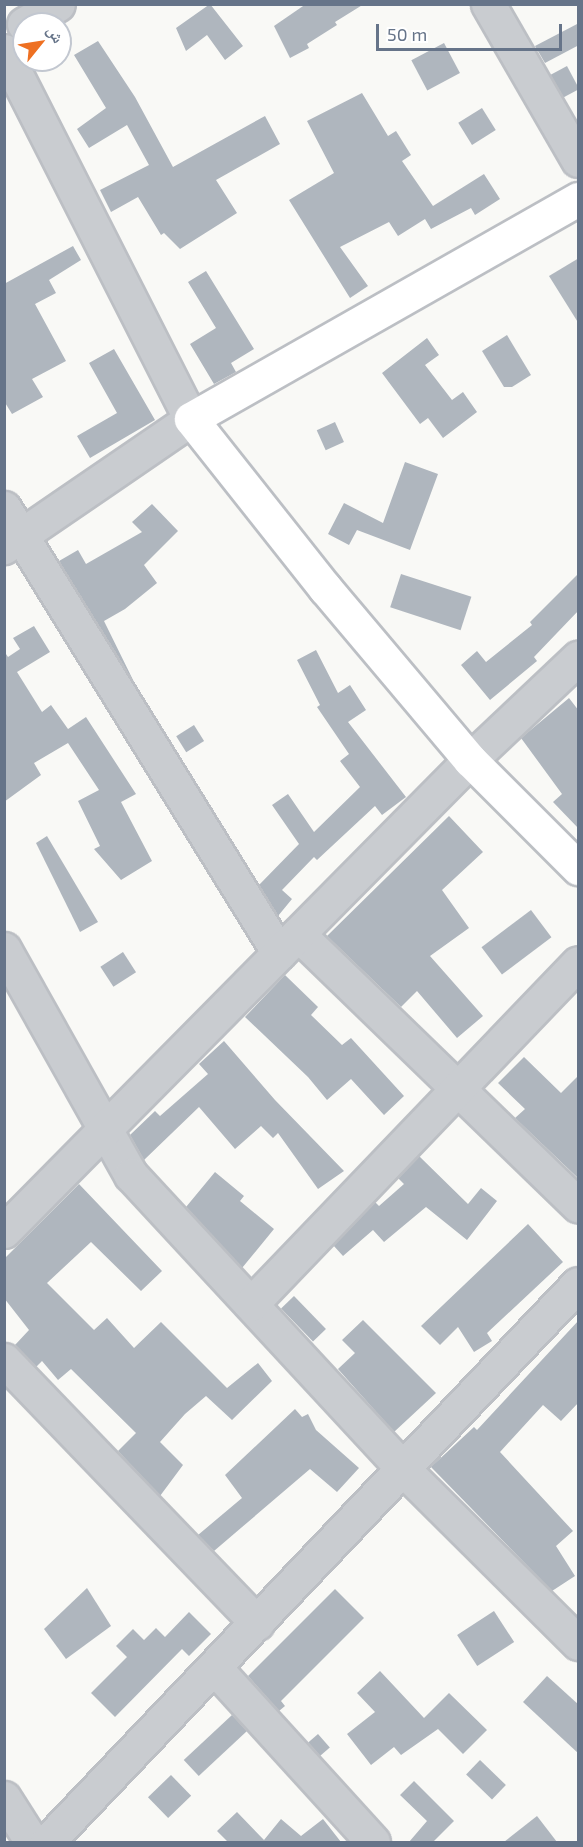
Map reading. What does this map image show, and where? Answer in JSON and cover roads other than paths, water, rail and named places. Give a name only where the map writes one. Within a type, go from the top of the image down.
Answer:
[{"type":"main road","points":[[579,199],[191,419],[325,588],[470,760],[579,868]]},
{"type":"street","points":[[44,12],[58,4]]},
{"type":"street","points":[[488,4],[579,160]]},
{"type":"street","points":[[4,51],[191,419],[13,543]]},
{"type":"street","points":[[4,508],[13,543],[288,944],[459,1088],[579,1205]]},
{"type":"street","points":[[4,1231],[470,760],[579,658]]},
{"type":"street","points":[[4,949],[107,1127],[131,1175],[403,1468],[579,1643]]},
{"type":"street","points":[[251,1304],[579,963]]},
{"type":"street","points":[[47,1842],[579,1284]]},
{"type":"street","points":[[4,1360],[257,1623]]},
{"type":"street","points":[[214,1667],[373,1842]]},
{"type":"street","points":[[4,1798],[32,1842]]}]
